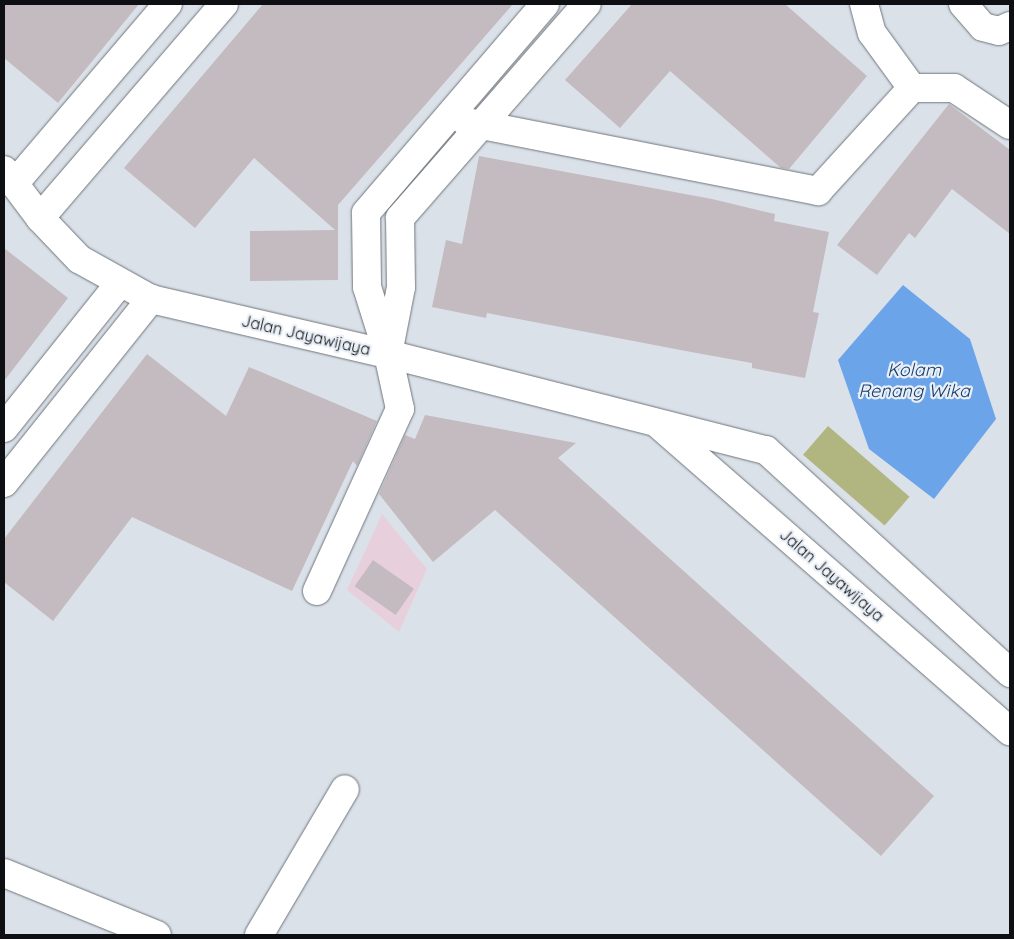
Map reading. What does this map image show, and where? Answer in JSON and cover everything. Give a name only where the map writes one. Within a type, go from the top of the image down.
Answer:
[{"type":"street","points":[[9,177],[168,4]]},
{"type":"street","points":[[40,218],[224,4]]},
{"type":"street","points":[[317,591],[400,409],[388,354],[367,287],[366,213],[545,4]]},
{"type":"street","points":[[388,354],[401,287],[400,218],[587,4]]},
{"type":"street","points":[[864,4],[872,33],[912,88]]},
{"type":"street","points":[[963,4],[983,26],[999,31],[1010,26]]},
{"type":"street","points":[[448,118],[818,192],[912,88],[954,88],[1010,125]]},
{"type":"street","name":"Jalan Jayawijaya","points":[[9,177],[40,218],[80,259],[119,284],[151,299],[388,354],[654,420],[766,450],[1010,673]]},
{"type":"street","points":[[4,428],[119,284]]},
{"type":"street","points":[[4,483],[151,299]]},
{"type":"street","name":"Jalan Jayawijaya","points":[[654,420],[1010,731]]},
{"type":"street","points":[[260,935],[345,789]]},
{"type":"street","points":[[4,873],[157,935]]},
{"type":"shaded area","points":[[382,514],[427,569],[399,632],[347,590]]},
{"type":"green space","points":[[828,426],[910,497],[885,526],[803,455]]},
{"type":"water","name":"Kolam Renang Wika","points":[[903,285],[970,339],[996,419],[934,499],[869,449],[838,360]]},
{"type":"building","points":[[4,4],[139,4],[58,103],[4,58]]},
{"type":"building","points":[[263,4],[513,4],[338,205],[338,280],[250,281],[250,231],[335,230],[254,158],[195,228],[124,168]]},
{"type":"building","points":[[632,4],[785,4],[867,76],[789,169],[781,168],[670,71],[620,128],[565,80]]},
{"type":"building","points":[[949,104],[1010,150],[1010,234],[952,189],[915,238],[909,233],[877,275],[837,245]]},
{"type":"building","points":[[479,156],[712,199],[775,214],[774,221],[829,232],[813,312],[819,313],[805,378],[752,368],[752,363],[487,313],[486,318],[432,307],[446,240],[462,244]]},
{"type":"building","points":[[4,248],[68,298],[4,381]]},
{"type":"building","points":[[147,354],[226,416],[249,367],[377,421],[357,466],[353,461],[292,591],[132,517],[53,621],[4,582],[4,539]]},
{"type":"building","points":[[425,415],[576,443],[558,458],[934,796],[881,856],[495,510],[433,562],[379,494],[405,435],[415,439]]},
{"type":"building","points":[[373,560],[414,589],[396,615],[355,586]]}]
